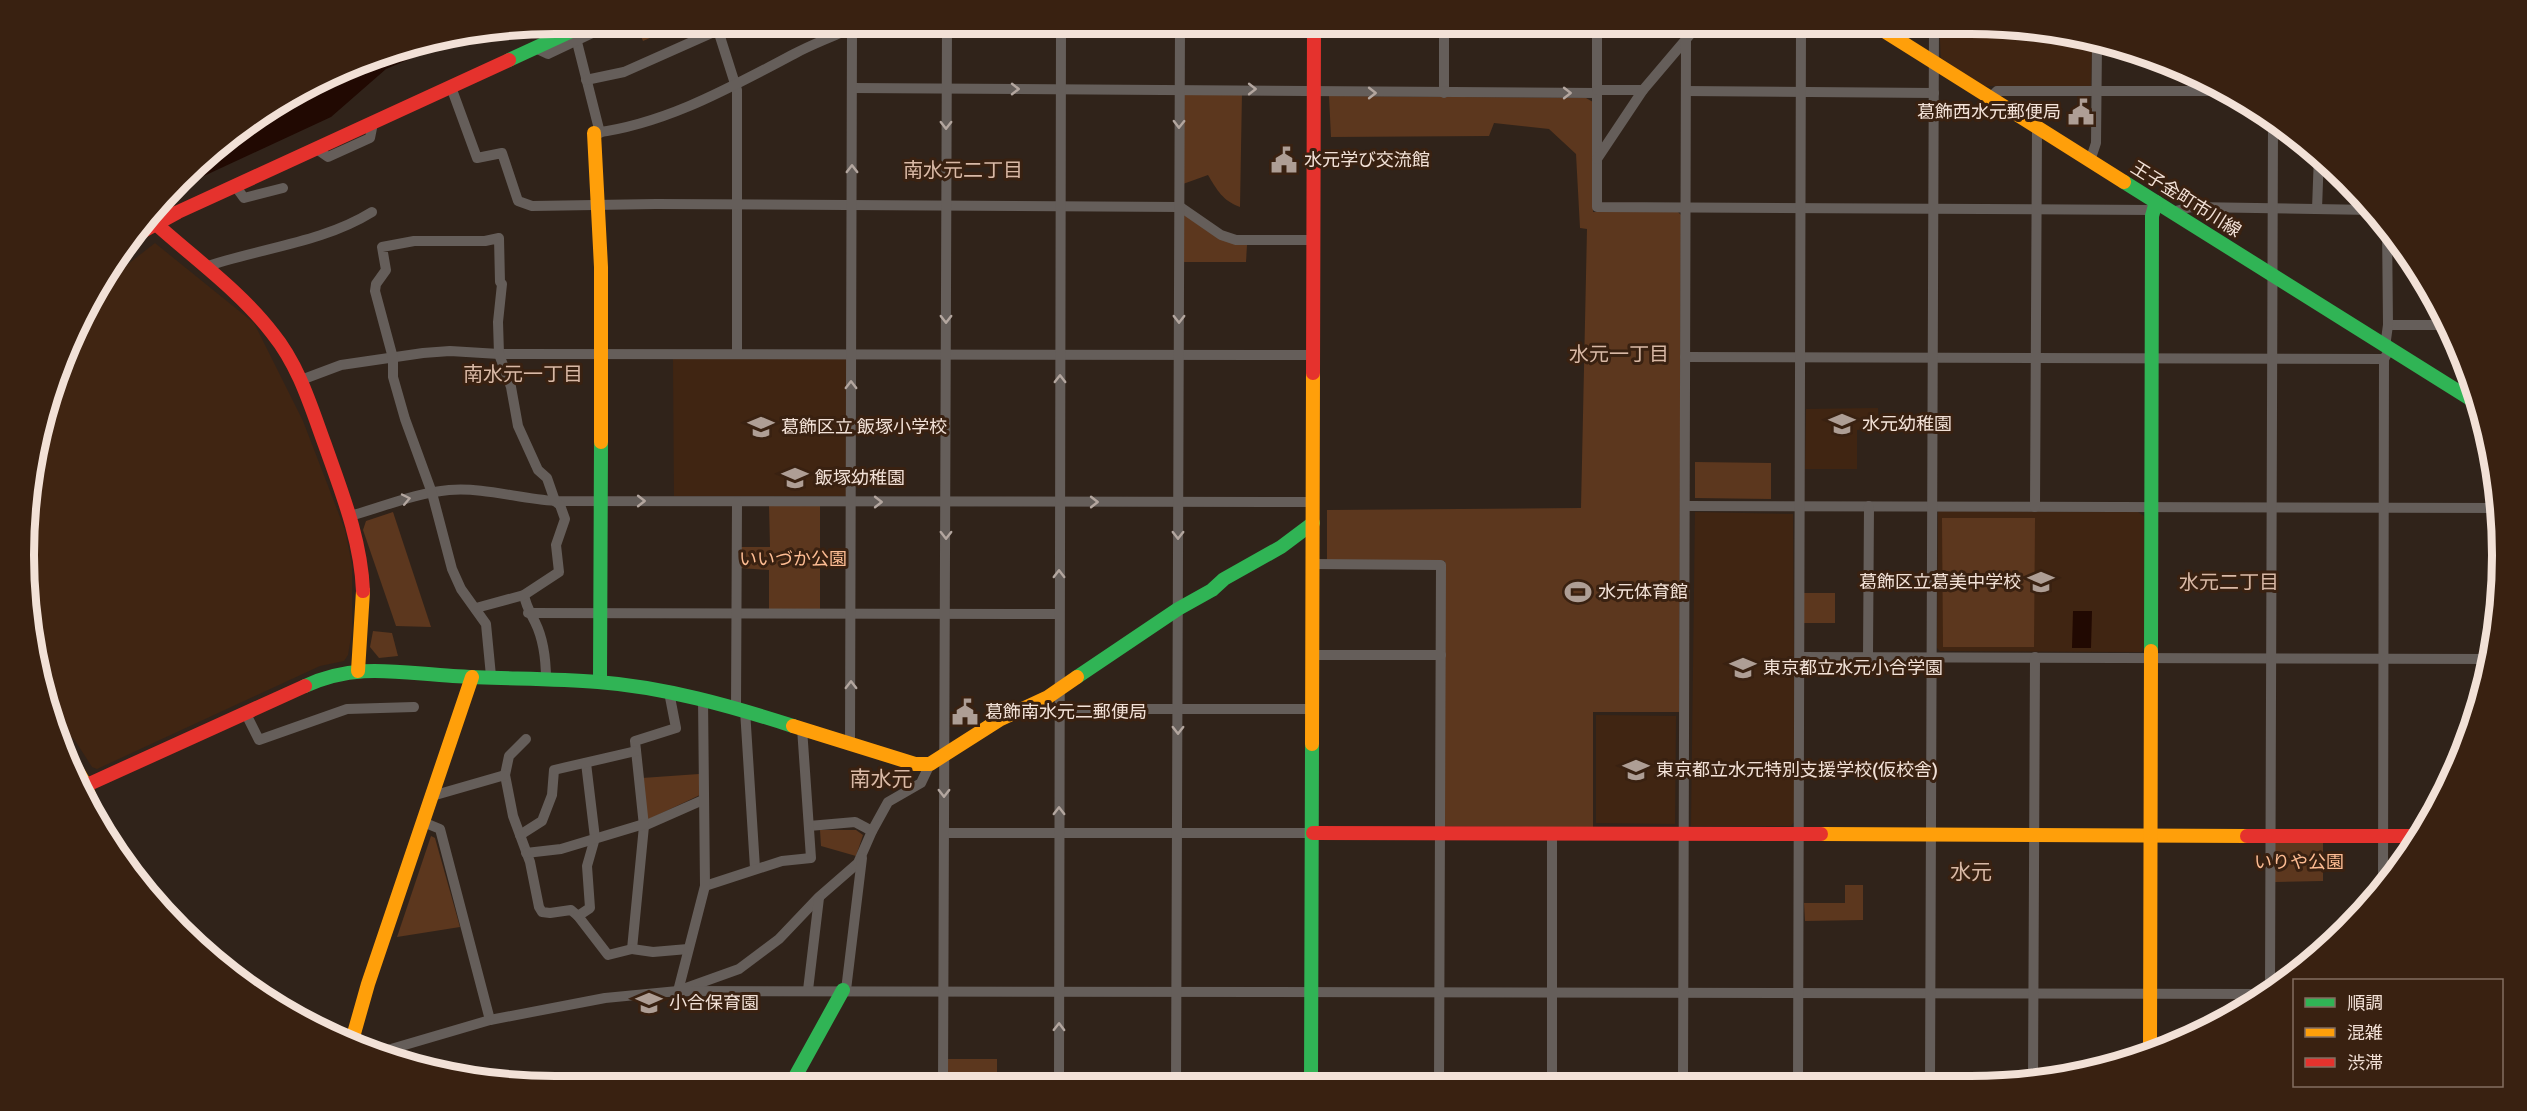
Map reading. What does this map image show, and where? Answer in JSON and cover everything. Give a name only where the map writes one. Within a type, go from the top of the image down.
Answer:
[{"type":"street","points":[[152,226],[565,34]]},
{"type":"street","points":[[535,48],[548,54],[592,34]]},
{"type":"street","points":[[586,80],[624,72],[703,34]]},
{"type":"street","points":[[719,34],[736,85],[737,354]]},
{"type":"street","points":[[597,133],[641,124],[736,85],[792,54],[835,34]]},
{"type":"street","points":[[850,743],[854,34]]},
{"type":"street","points":[[943,1076],[947,34]]},
{"type":"street","points":[[1059,1076],[1062,34]]},
{"type":"street","points":[[1176,1076],[1179,34]]},
{"type":"street","points":[[1311,1076],[1314,34]]},
{"type":"street","points":[[1444,34],[1444,93]]},
{"type":"street","points":[[1597,34],[1596,207],[2036,209],[2154,206],[2150,1045]]},
{"type":"street","points":[[1597,159],[1643,90],[1691,34]]},
{"type":"street","points":[[1798,1076],[1801,34]]},
{"type":"street","name":"王子金町市川線","points":[[1889,34],[2091,161],[2154,206],[2171,212],[2273,275],[2386,352],[2468,398]]},
{"type":"street","points":[[1930,1076],[1934,34]]},
{"type":"street","points":[[1683,1076],[1686,40]]},
{"type":"street","points":[[577,42],[597,133],[601,354],[600,682]]},
{"type":"street","points":[[2091,161],[2096,142],[2097,50]]},
{"type":"street","points":[[451,87],[477,158],[502,153],[518,201],[532,206],[598,204],[1179,206],[1221,235],[1236,240],[1314,240]]},
{"type":"street","points":[[852,88],[1302,90],[1314,93],[1643,90]]},
{"type":"street","points":[[1686,91],[1934,93]]},
{"type":"street","points":[[1990,98],[1997,92],[2209,92]]},
{"type":"street","points":[[2035,507],[2037,128]]},
{"type":"street","points":[[2270,983],[2273,131]]},
{"type":"street","points":[[2317,210],[2319,167]]},
{"type":"street","points":[[236,187],[244,198],[283,188]]},
{"type":"street","points":[[2171,212],[2189,207],[2361,210]]},
{"type":"street","points":[[205,267],[249,253],[339,231],[372,212]]},
{"type":"street","points":[[156,224],[258,314],[301,380],[350,516],[358,548],[363,583],[358,671]]},
{"type":"street","points":[[476,608],[524,595],[559,572],[556,541],[565,519],[560,505],[555,501],[547,478],[538,470],[518,426],[511,387],[499,354],[498,322],[502,284],[500,282],[500,238],[485,241],[430,240],[382,247],[386,270],[376,284],[375,291],[386,325],[393,358],[393,377],[405,420],[432,493],[452,569],[461,589],[486,624],[491,676]]},
{"type":"street","points":[[2383,875],[2388,242]]},
{"type":"street","points":[[2388,324],[2439,325]]},
{"type":"street","points":[[301,380],[341,365],[436,351],[499,354],[1313,354]]},
{"type":"street","points":[[1685,357],[2272,359],[2386,352]]},
{"type":"street","points":[[350,516],[396,501],[449,490],[475,490],[555,501],[1313,502]]},
{"type":"street","points":[[737,502],[736,613],[740,709],[754,868]]},
{"type":"street","points":[[1685,506],[2490,508]]},
{"type":"street","points":[[1868,656],[1869,506]]},
{"type":"street","points":[[678,991],[739,969],[779,939],[819,897],[858,863],[888,802],[921,783],[930,764],[944,752],[999,720],[1048,697],[1178,609],[1212,590],[1224,579],[1281,547],[1313,523]]},
{"type":"street","points":[[1313,564],[1441,565],[1439,1076]]},
{"type":"street","points":[[524,595],[528,613],[534,621],[545,652],[546,680]]},
{"type":"street","points":[[528,613],[1059,614]]},
{"type":"street","points":[[1313,654],[1440,655]]},
{"type":"street","points":[[1800,657],[2482,659]]},
{"type":"street","points":[[2033,1073],[2035,657]]},
{"type":"street","points":[[88,786],[311,683],[358,671],[399,670],[430,675],[600,682],[669,692],[740,709],[915,764],[930,764]]},
{"type":"street","points":[[353,1036],[472,677]]},
{"type":"street","points":[[632,949],[644,825],[635,741],[676,728],[669,692]]},
{"type":"street","points":[[678,991],[705,886],[702,699]]},
{"type":"street","points":[[245,712],[259,740],[347,709],[414,706]]},
{"type":"street","points":[[1060,708],[1313,709]]},
{"type":"street","points":[[705,886],[754,868],[782,861],[811,858],[802,728]]},
{"type":"street","points":[[526,740],[509,756],[505,775],[513,816],[542,912],[571,910],[608,955],[632,949],[653,952],[688,949]]},
{"type":"street","points":[[520,835],[542,821],[552,795],[554,770],[636,751]]},
{"type":"street","points":[[578,916],[590,908],[587,866],[595,838],[586,764]]},
{"type":"street","points":[[432,796],[505,775]]},
{"type":"street","points":[[526,853],[561,849],[644,825],[703,800]]},
{"type":"street","points":[[423,822],[440,830],[490,1020]]},
{"type":"street","points":[[809,826],[855,822],[872,831]]},
{"type":"street","points":[[944,833],[2411,836]]},
{"type":"street","points":[[1552,834],[1552,1076]]},
{"type":"street","points":[[796,1076],[844,990],[862,852]]},
{"type":"street","points":[[808,990],[819,897]]},
{"type":"street","points":[[390,1049],[490,1020],[606,999],[678,991],[2253,994]]},
{"type":"shaded area","points":[[1940,34],[2006,36],[2073,45],[2092,49],[2091,86],[1982,86],[1941,58]]},
{"type":"shaded area","points":[[431,50],[386,69],[331,117],[194,181],[238,142],[295,104],[356,74]]},
{"type":"shaded area","points":[[155,243],[254,323],[303,421],[345,530],[352,565],[352,631],[348,655],[344,661],[320,666],[97,769],[92,767],[64,728],[52,690],[39,624],[34,556],[39,487],[52,421],[74,356],[88,325],[119,272]]},
{"type":"shaded area","name":"葛飾区立 飯塚小学校","points":[[673,357],[848,359],[848,496],[674,496]]},
{"type":"shaded area","points":[[1878,408],[1879,428],[1857,430],[1857,469],[1805,469],[1806,409]]},
{"type":"shaded area","name":"東京都立水元小合学園","points":[[1695,512],[1793,514],[1795,821],[1791,826],[1691,826]]},
{"type":"shaded area","name":"葛飾区立葛美中学校","points":[[1938,512],[2138,512],[2144,516],[2145,649],[2141,652],[1940,651],[1937,648]]},
{"type":"shaded area","points":[[2073,611],[2092,611],[2091,648],[2072,648]]},
{"type":"shaded area","name":"東京都立水元特別支援学校(仮校舎)","points":[[1596,715],[1676,716],[1675,824],[1596,823]]},
{"type":"green space","points":[[640,34],[659,34],[643,41]]},
{"type":"green space","points":[[1183,91],[1242,92],[1240,207],[1225,198],[1208,175],[1183,184]]},
{"type":"green space","points":[[1329,96],[1586,98],[1593,102],[1593,212],[1678,212],[1681,215],[1679,712],[1593,712],[1593,828],[1445,826],[1445,561],[1327,560],[1327,510],[1581,508],[1587,229],[1580,228],[1576,154],[1549,129],[1494,123],[1489,136],[1331,137]]},
{"type":"green space","points":[[1183,214],[1247,245],[1246,262],[1182,262]]},
{"type":"green space","points":[[1695,462],[1771,463],[1771,499],[1695,498]]},
{"type":"green space","name":"いいづか公園","points":[[769,505],[820,506],[820,611],[769,611],[769,570],[740,568],[741,547],[770,547]]},
{"type":"green space","points":[[393,512],[431,627],[396,626],[363,530],[366,521]]},
{"type":"green space","points":[[1942,518],[2035,518],[2034,647],[1943,647]]},
{"type":"green space","points":[[1804,593],[1835,593],[1835,623],[1804,623]]},
{"type":"green space","points":[[373,631],[392,633],[398,656],[379,658],[370,647]]},
{"type":"green space","points":[[699,774],[700,795],[647,820],[642,778]]},
{"type":"green space","points":[[820,830],[856,830],[863,835],[856,856],[821,846]]},
{"type":"green space","points":[[431,836],[435,838],[460,927],[397,937]]},
{"type":"green space","name":"いりや公園","points":[[2275,843],[2323,843],[2323,881],[2275,882]]},
{"type":"green space","points":[[1845,885],[1863,885],[1863,920],[1805,921],[1804,903],[1845,903]]},
{"type":"green space","points":[[947,1059],[997,1059],[997,1076],[947,1076]]},
{"type":"traffic: fast","points":[[509,60],[565,34]]},
{"type":"traffic: fast","points":[[2124,182],[2468,397]]},
{"type":"traffic: fast","points":[[2151,651],[2152,216],[2156,202]]},
{"type":"traffic: fast","points":[[600,682],[601,442]]},
{"type":"traffic: fast","points":[[1077,677],[1178,609],[1212,590],[1224,579],[1281,547],[1313,523]]},
{"type":"traffic: fast","points":[[305,686],[342,674],[360,671],[598,682],[648,688],[697,698],[793,726]]},
{"type":"traffic: fast","points":[[1311,1076],[1312,744]]},
{"type":"traffic: fast","points":[[796,1076],[843,990]]},
{"type":"traffic: slow","points":[[1889,34],[2124,182]]},
{"type":"traffic: slow","points":[[594,133],[601,267],[601,442]]},
{"type":"traffic: slow","points":[[1312,744],[1313,373]]},
{"type":"traffic: slow","points":[[358,671],[363,591]]},
{"type":"traffic: slow","points":[[2150,1045],[2151,651]]},
{"type":"traffic: slow","points":[[353,1036],[368,984],[472,677]]},
{"type":"traffic: slow","points":[[793,726],[915,764],[930,764],[999,720],[1048,697],[1077,677]]},
{"type":"traffic: slow","points":[[1821,834],[2247,836]]},
{"type":"traffic: jam","points":[[1313,373],[1314,34]]},
{"type":"traffic: jam","points":[[152,226],[178,212],[509,60]]},
{"type":"traffic: jam","points":[[156,224],[247,304],[273,334],[290,360],[309,402],[344,499],[359,553],[363,591]]},
{"type":"traffic: jam","points":[[87,785],[305,686]]},
{"type":"traffic: jam","points":[[1313,833],[1821,834]]},
{"type":"traffic: jam","points":[[2247,836],[2411,836]]},
{"type":"place","name":"葛飾西水元郵便局","points":[[2081,112]]},
{"type":"place","name":"水元学び交流館","points":[[1284,160]]},
{"type":"place","name":"水元幼稚園","points":[[1842,424]]},
{"type":"place","name":"葛飾区立 飯塚小学校","points":[[761,427]]},
{"type":"place","name":"飯塚幼稚園","points":[[795,478]]},
{"type":"place","name":"葛飾区立葛美中学校","points":[[2041,582]]},
{"type":"place","name":"水元体育館","points":[[1578,592]]},
{"type":"place","name":"東京都立水元小合学園","points":[[1743,668]]},
{"type":"place","name":"葛飾南水元二郵便局","points":[[965,712]]},
{"type":"place","name":"東京都立水元特別支援学校(仮校舎)","points":[[1636,770]]},
{"type":"place","name":"小合保育園","points":[[649,1003]]},
{"type":"district","name":"南水元二丁目","points":[[963,170]]},
{"type":"district","name":"水元一丁目","points":[[1619,354]]},
{"type":"district","name":"南水元一丁目","points":[[523,374]]},
{"type":"district","name":"水元二丁目","points":[[2229,582]]},
{"type":"district","name":"南水元","points":[[881,779]]},
{"type":"district","name":"水元","points":[[1971,872]]}]
